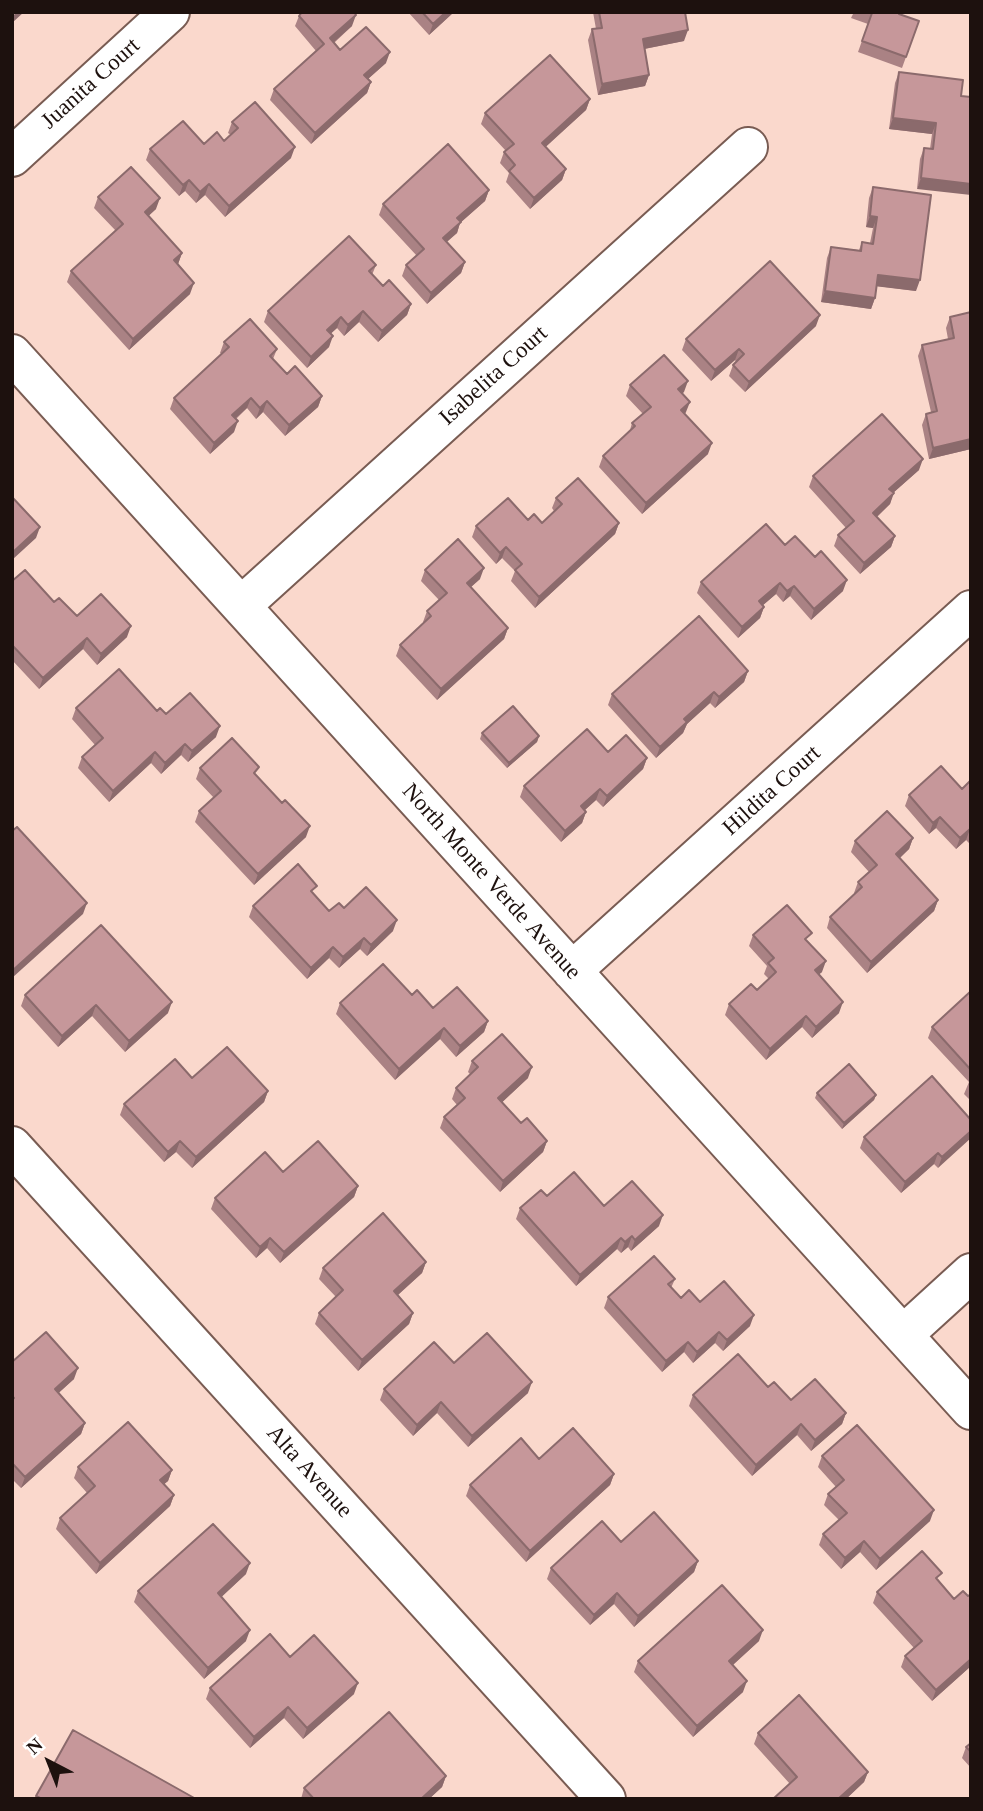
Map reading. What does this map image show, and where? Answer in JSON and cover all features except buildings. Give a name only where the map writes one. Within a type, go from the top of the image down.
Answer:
[{"type":"street","name":"Juanita Court","points":[[12,157],[170,12]]},
{"type":"street","name":"Isabelita Court","points":[[241,606],[748,147]]},
{"type":"street","name":"North Monte Verde Avenue","points":[[12,355],[971,1410]]},
{"type":"street","name":"Hildita Court","points":[[572,971],[971,610]]},
{"type":"street","name":"Alta Avenue","points":[[12,1146],[606,1799]]},
{"type":"street","points":[[903,1335],[971,1273]]}]
